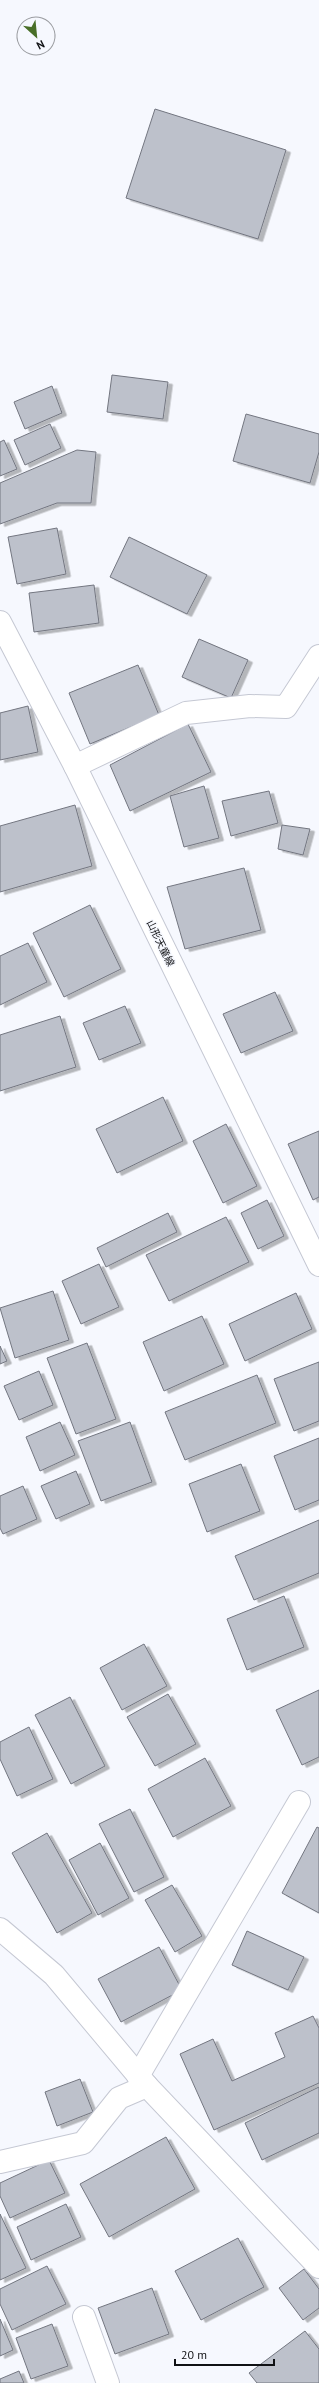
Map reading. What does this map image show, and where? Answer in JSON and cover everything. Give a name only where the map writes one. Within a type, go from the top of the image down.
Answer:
[{"type":"main road","name":"山形天童線","points":[[0,622],[75,766],[319,1265]]},
{"type":"main road","points":[[75,766],[186,713],[250,706],[286,707],[319,656]]},
{"type":"main road","points":[[0,2162],[83,2143],[119,2098],[143,2081],[299,1802]]},
{"type":"main road","points":[[0,1929],[54,1975],[143,2081],[319,2267]]},
{"type":"main road","points":[[84,2317],[108,2383]]},
{"type":"building","points":[[155,109],[286,150],[258,239],[126,198]]},
{"type":"building","points":[[112,375],[168,382],[163,419],[107,412]]},
{"type":"building","points":[[52,386],[62,413],[25,429],[14,402]]},
{"type":"building","points":[[246,414],[319,434],[319,452],[310,483],[233,461]]},
{"type":"building","points":[[50,424],[61,448],[25,465],[14,440]]},
{"type":"building","points":[[4,440],[17,469],[0,476],[0,442]]},
{"type":"building","points":[[77,450],[96,452],[91,503],[57,503],[0,524],[0,483]]},
{"type":"building","points":[[57,528],[66,574],[17,584],[8,537]]},
{"type":"building","points":[[129,537],[207,575],[187,614],[110,577]]},
{"type":"building","points":[[94,585],[99,623],[34,632],[29,593]]},
{"type":"building","points":[[199,639],[248,660],[231,698],[182,677]]},
{"type":"building","points":[[138,665],[159,715],[90,744],[69,693]]},
{"type":"building","points":[[28,706],[38,752],[0,760],[0,713]]},
{"type":"building","points":[[188,724],[211,772],[130,811],[110,765]]},
{"type":"building","points":[[204,786],[219,838],[184,847],[170,796]]},
{"type":"building","points":[[269,791],[278,823],[231,836],[222,801]]},
{"type":"building","points":[[75,805],[92,866],[0,892],[0,826]]},
{"type":"building","points":[[282,825],[310,829],[303,855],[278,849]]},
{"type":"building","points":[[244,868],[261,930],[185,949],[167,887]]},
{"type":"building","points":[[90,905],[121,969],[64,997],[33,933]]},
{"type":"building","points":[[28,943],[47,982],[0,1005],[0,956]]},
{"type":"building","points":[[275,992],[293,1031],[241,1053],[223,1014]]},
{"type":"building","points":[[125,1006],[141,1043],[99,1060],[83,1023]]},
{"type":"building","points":[[60,1016],[76,1067],[0,1091],[0,1035]]},
{"type":"building","points":[[163,1097],[183,1141],[117,1173],[96,1129]]},
{"type":"building","points":[[226,1124],[257,1186],[223,1203],[193,1141]]},
{"type":"building","points":[[319,1131],[319,1197],[313,1200],[288,1144]]},
{"type":"building","points":[[267,1200],[284,1236],[258,1249],[241,1213]]},
{"type":"building","points":[[168,1213],[177,1232],[106,1267],[97,1248]]},
{"type":"building","points":[[226,1217],[249,1262],[169,1301],[146,1255]]},
{"type":"building","points":[[99,1264],[119,1307],[81,1324],[62,1281]]},
{"type":"building","points":[[53,1291],[69,1340],[15,1358],[0,1308]]},
{"type":"building","points":[[296,1293],[312,1329],[245,1361],[229,1324]]},
{"type":"building","points":[[202,1316],[224,1364],[164,1391],[143,1342]]},
{"type":"building","points":[[87,1343],[116,1419],[76,1434],[47,1358]]},
{"type":"building","points":[[0,1346],[7,1361],[0,1364]]},
{"type":"building","points":[[319,1362],[319,1421],[294,1431],[274,1379]]},
{"type":"building","points":[[39,1371],[53,1405],[19,1420],[4,1386]]},
{"type":"building","points":[[257,1375],[276,1423],[185,1460],[165,1412]]},
{"type":"building","points":[[60,1422],[75,1455],[40,1471],[26,1437]]},
{"type":"building","points":[[130,1422],[152,1482],[101,1501],[78,1441]]},
{"type":"building","points":[[319,1438],[319,1500],[295,1510],[274,1456]]},
{"type":"building","points":[[241,1464],[260,1511],[207,1532],[189,1484]]},
{"type":"building","points":[[76,1471],[90,1504],[56,1519],[41,1486]]},
{"type":"building","points":[[23,1486],[37,1519],[3,1534],[0,1528],[0,1496]]},
{"type":"building","points":[[319,1520],[319,1573],[254,1600],[235,1556]]},
{"type":"building","points":[[284,1596],[304,1647],[247,1670],[227,1619]]},
{"type":"building","points":[[144,1644],[167,1686],[122,1710],[100,1668]]},
{"type":"building","points":[[319,1690],[319,1757],[302,1765],[276,1710]]},
{"type":"building","points":[[168,1694],[196,1744],[155,1766],[127,1717]]},
{"type":"building","points":[[70,1697],[105,1766],[71,1784],[35,1715]]},
{"type":"building","points":[[29,1727],[53,1779],[17,1796],[0,1759],[0,1742]]},
{"type":"building","points":[[205,1758],[231,1806],[173,1837],[148,1789]]},
{"type":"building","points":[[130,1809],[164,1877],[134,1892],[99,1824]]},
{"type":"building","points":[[317,1827],[319,1828],[319,1913],[282,1893]]},
{"type":"building","points":[[47,1833],[92,1913],[57,1933],[12,1853]]},
{"type":"building","points":[[100,1843],[129,1898],[98,1915],[69,1860]]},
{"type":"building","points":[[172,1885],[202,1936],[175,1952],[145,1900]]},
{"type":"building","points":[[247,1931],[304,1957],[288,1990],[232,1965]]},
{"type":"building","points":[[159,1947],[182,1990],[121,2022],[98,1979]]},
{"type":"building","points":[[313,2016],[319,2028],[319,2083],[214,2130],[180,2054],[213,2039],[232,2081],[285,2057],[275,2033]]},
{"type":"building","points":[[80,2079],[93,2112],[57,2126],[45,2092]]},
{"type":"building","points":[[319,2087],[319,2133],[262,2160],[245,2123]]},
{"type":"building","points":[[166,2137],[195,2189],[109,2237],[80,2184]]},
{"type":"building","points":[[49,2160],[65,2193],[10,2218],[0,2196],[0,2183]]},
{"type":"building","points":[[66,2204],[81,2237],[31,2260],[17,2227]]},
{"type":"building","points":[[0,2214],[26,2268],[0,2280]]},
{"type":"building","points":[[238,2238],[264,2287],[201,2320],[175,2271]]},
{"type":"building","points":[[47,2266],[66,2304],[12,2330],[0,2304],[0,2289]]},
{"type":"building","points":[[304,2269],[319,2289],[319,2308],[303,2320],[279,2288]]},
{"type":"building","points":[[152,2288],[169,2334],[115,2354],[98,2308]]},
{"type":"building","points":[[0,2319],[13,2350],[0,2356]]},
{"type":"building","points":[[52,2324],[68,2366],[31,2379],[16,2338]]},
{"type":"building","points":[[305,2331],[319,2349],[319,2383],[257,2383],[249,2373]]},
{"type":"building","points":[[19,2371],[24,2383],[0,2383],[0,2379]]}]
